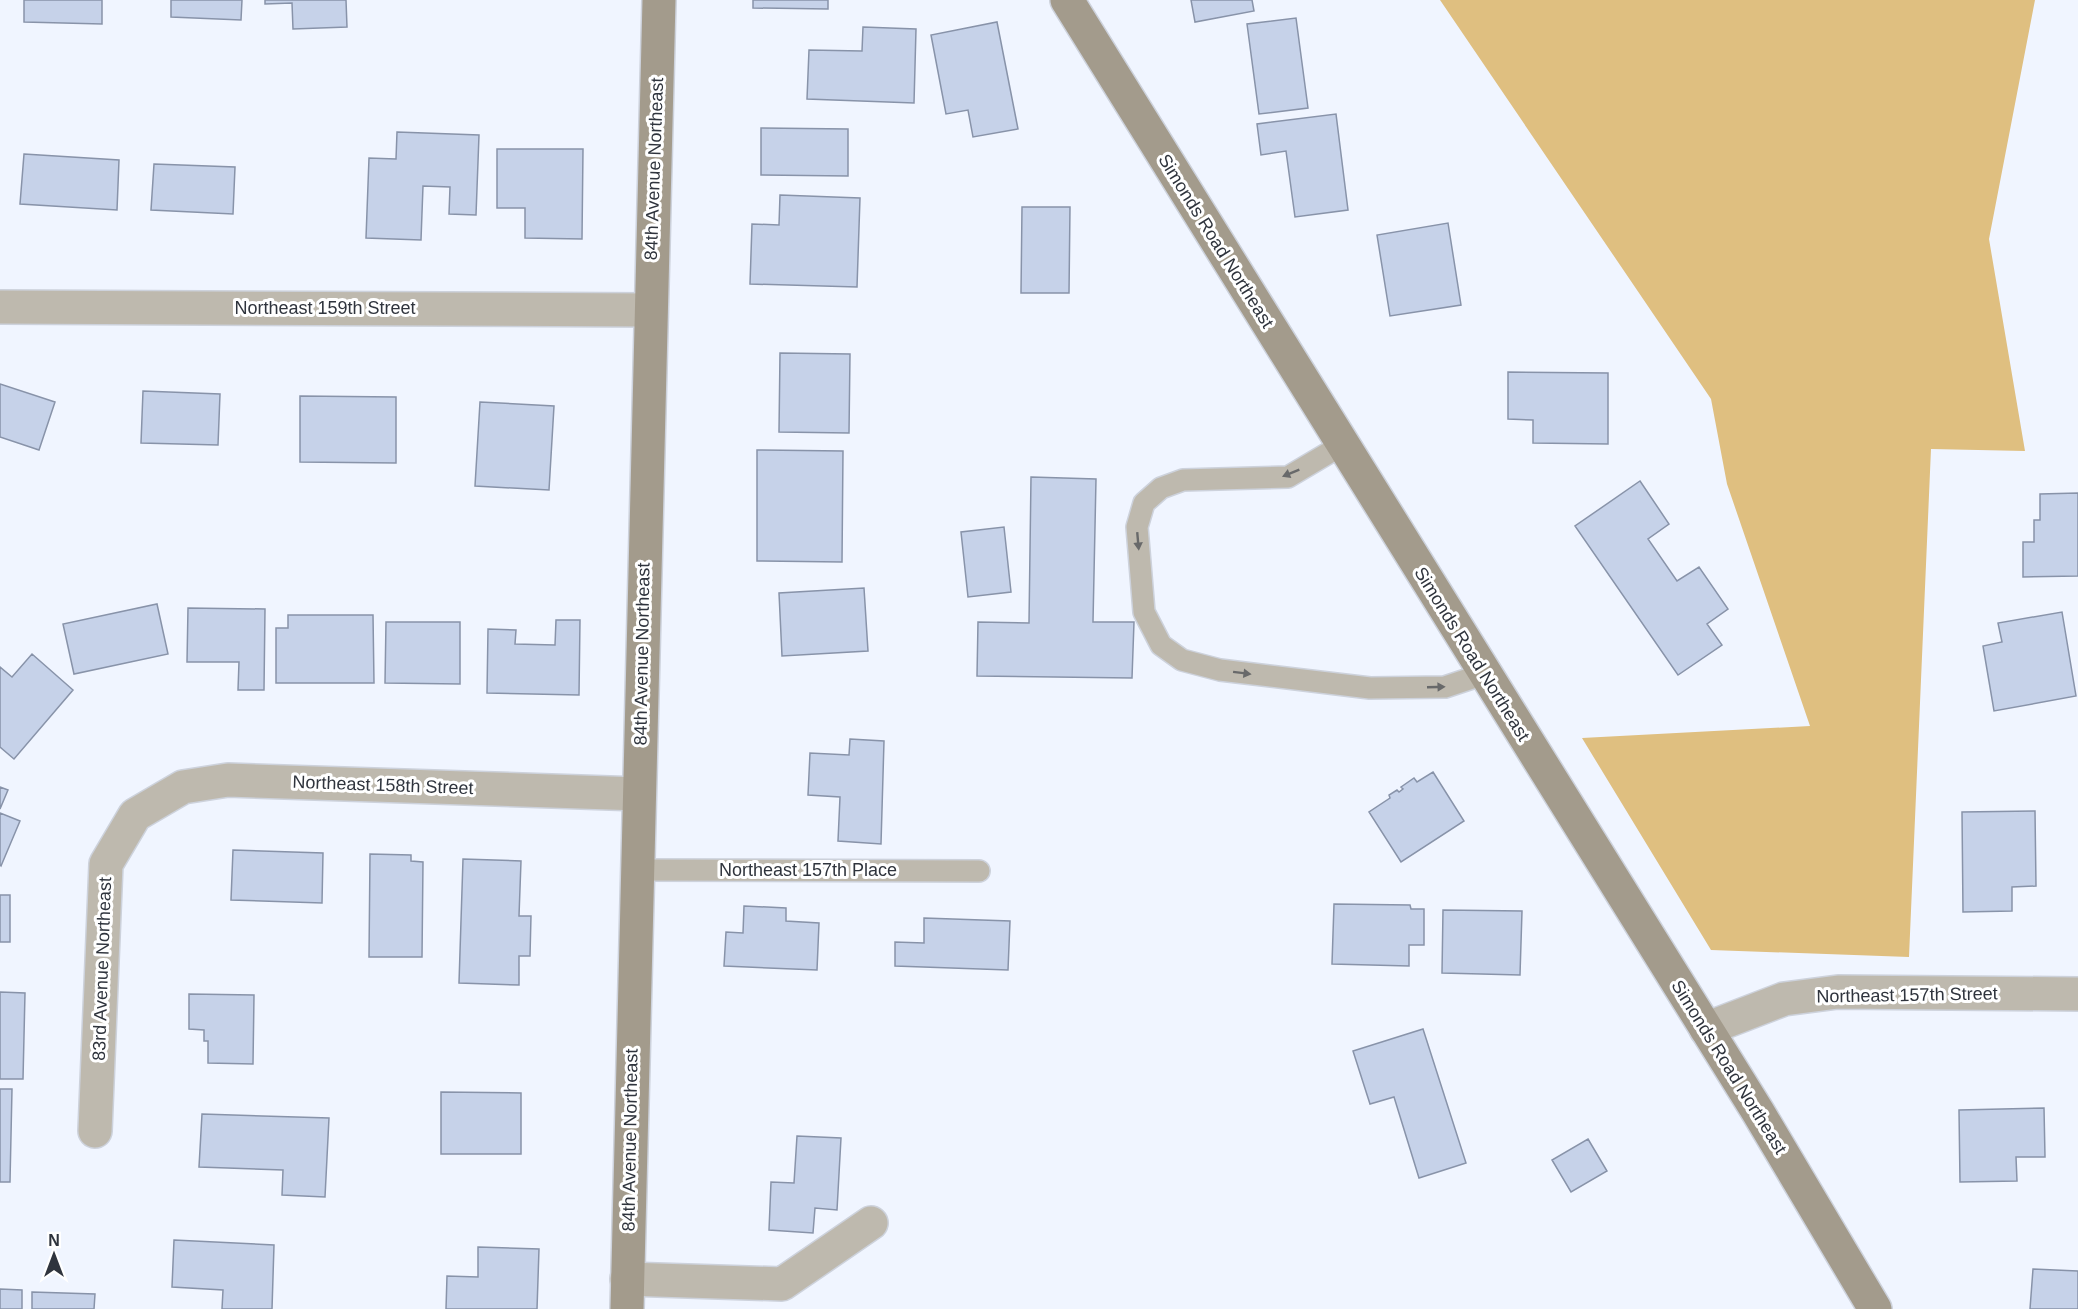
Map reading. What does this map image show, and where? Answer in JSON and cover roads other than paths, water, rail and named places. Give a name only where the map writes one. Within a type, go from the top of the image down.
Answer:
[{"type":"main road","name":"84th Avenue Northeast","points":[[627,1294],[659,0]]},
{"type":"main road","name":"Simonds Road Northeast","points":[[1067,0],[1706,1029],[1875,1309]]},
{"type":"street","name":"Northeast 159th Street","points":[[0,307],[650,310]]},
{"type":"street","name":"Northeast 158th Street","points":[[135,815],[183,787],[228,780],[639,794]]},
{"type":"street","name":"83rd Avenue Northeast","points":[[95,1131],[106,864],[135,815]]},
{"type":"street","name":"Northeast 157th Street","points":[[1706,1029],[1784,999],[1838,992],[2078,994]]},
{"type":"street","points":[[627,1294],[782,1284],[872,1223]]},
{"type":"lane","points":[[1342,445],[1288,477],[1183,480],[1161,488],[1144,503],[1137,527],[1144,612],[1161,645],[1182,660],[1220,670],[1370,688],[1445,687],[1484,674]]},
{"type":"lane","name":"Northeast 157th Place","points":[[637,870],[979,871]]}]
